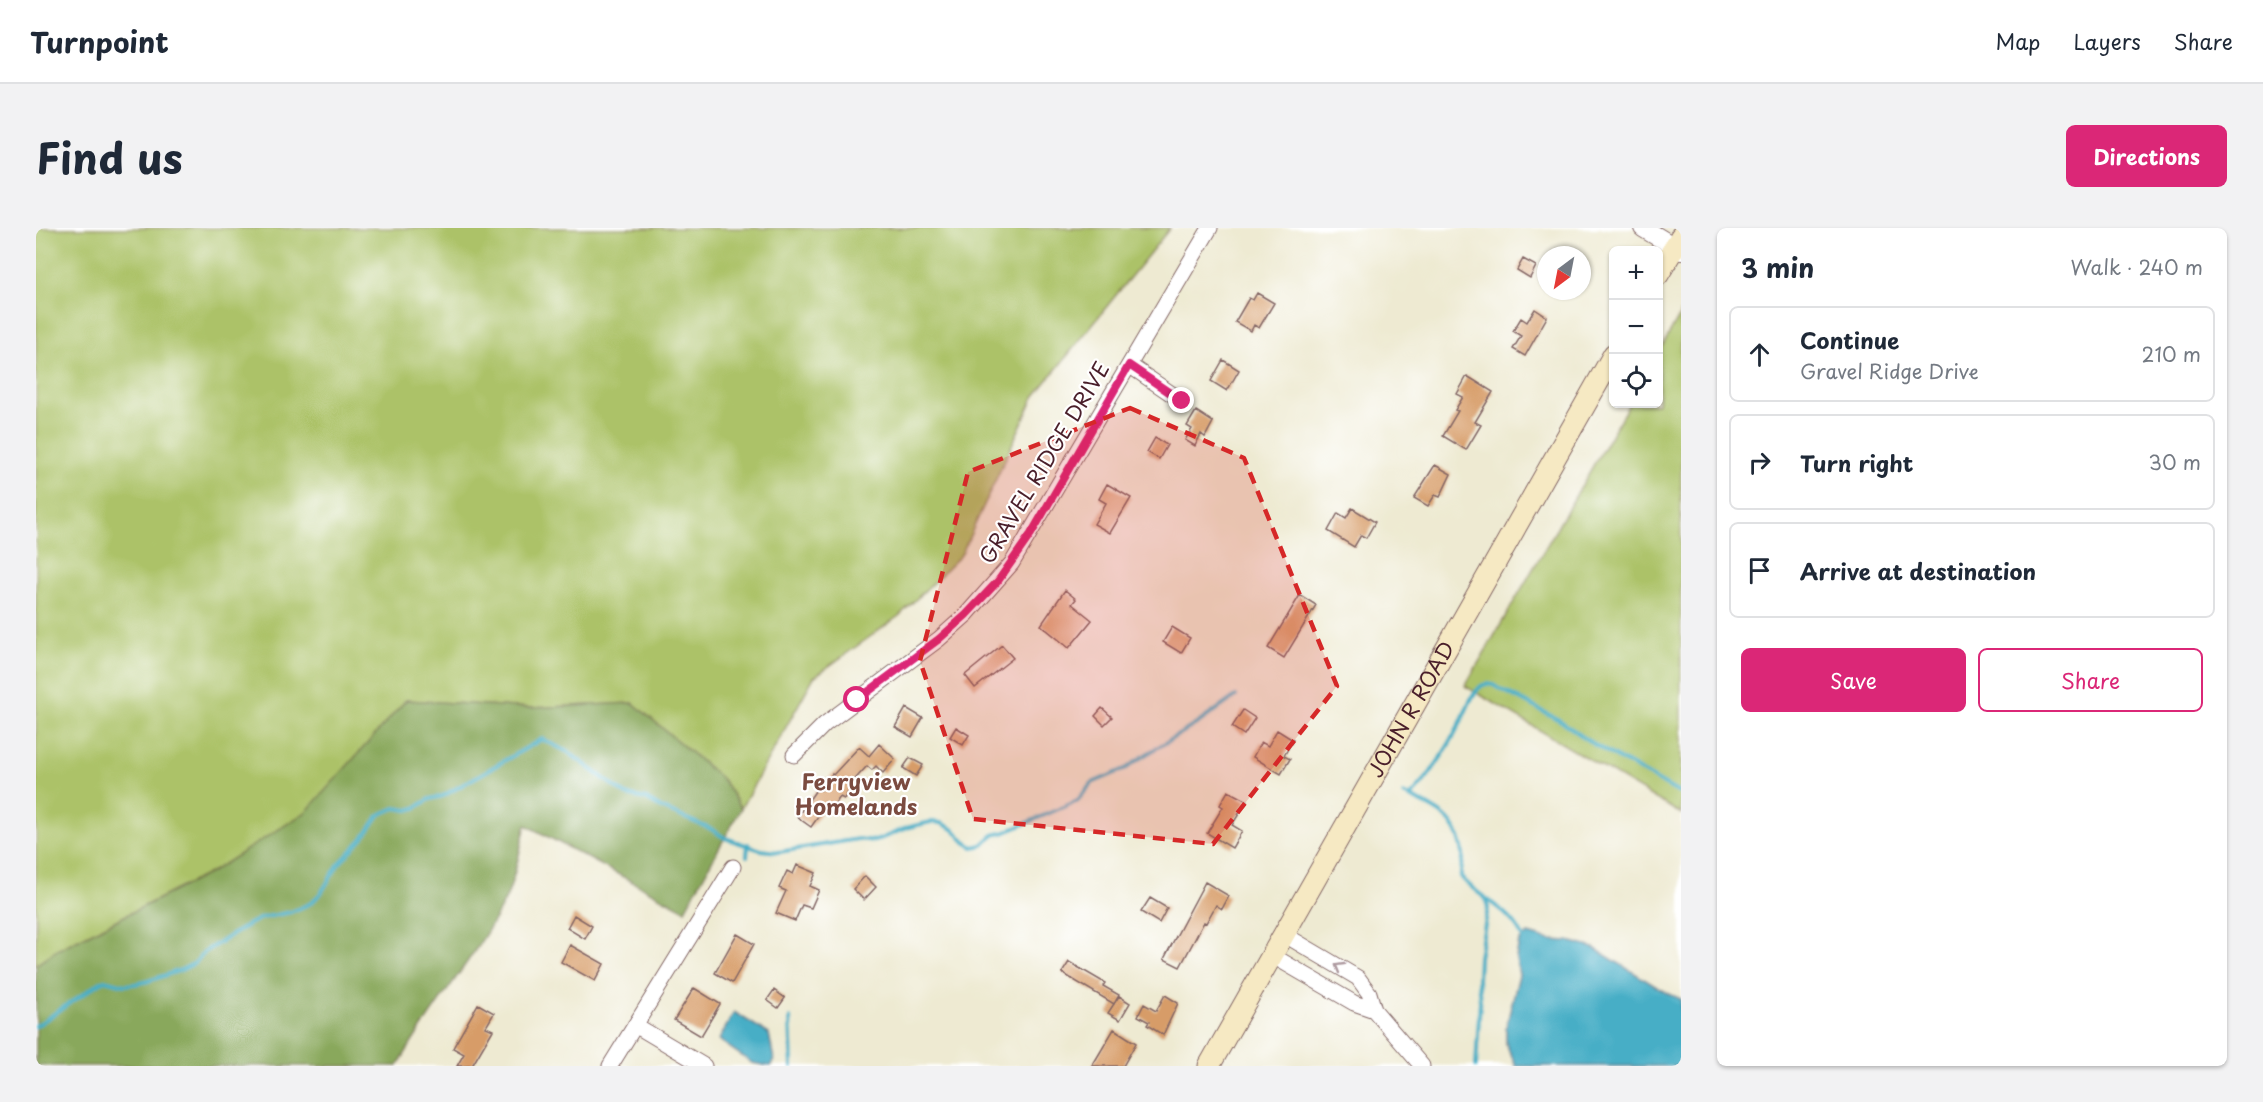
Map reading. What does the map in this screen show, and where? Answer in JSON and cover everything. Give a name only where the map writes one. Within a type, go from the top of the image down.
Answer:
[{"type":"main road","points":[[1663,269],[1679,244]]},
{"type":"main road","name":"JOHN R ROAD","points":[[1209,1066],[1609,363]]},
{"type":"street","name":"GRAVEL RIDGE DRIVE","points":[[794,755],[825,724],[939,639],[966,615],[998,581],[1031,534],[1210,228]]},
{"type":"street","points":[[1642,228],[1679,244]]},
{"type":"street","points":[[1129,365],[1182,401]]},
{"type":"street","points":[[610,1066],[733,867]]},
{"type":"street","points":[[1285,935],[1358,978],[1369,993],[1374,1010],[1422,1066]]},
{"type":"street","points":[[1273,956],[1354,1003],[1374,1010]]},
{"type":"street","points":[[636,1025],[704,1066]]},
{"type":"highlighted area","points":[[1130,408],[1244,458],[1337,686],[1213,844],[973,819],[920,661],[968,472]]},
{"type":"green space","points":[[36,228],[1170,228],[1034,397],[961,555],[899,616],[814,677],[741,808],[723,780],[633,703],[531,708],[406,700],[307,812],[210,873],[57,950],[36,965]]},
{"type":"green space","points":[[1681,313],[1681,814],[1465,686],[1627,408],[1663,408],[1663,345]]},
{"type":"green space","points":[[406,700],[531,708],[633,703],[723,780],[741,808],[685,910],[526,825],[505,900],[480,943],[398,1066],[36,1066],[36,965],[57,950],[210,873],[306,812]]},
{"type":"water","points":[[1528,934],[1594,948],[1665,992],[1681,999],[1681,1066],[1516,1066],[1506,1044],[1506,1027],[1519,975],[1516,958],[1519,941]]},
{"type":"water","points":[[734,1012],[769,1034],[774,1060],[770,1066],[752,1063],[719,1040]]},
{"type":"building","points":[[1523,259],[1536,266],[1530,278],[1517,270]]},
{"type":"building","points":[[1257,293],[1274,303],[1259,328],[1254,325],[1251,331],[1235,322],[1249,298],[1253,300]]},
{"type":"building","points":[[1535,309],[1547,317],[1525,356],[1513,349],[1521,336],[1513,331],[1521,318],[1527,322]]},
{"type":"building","points":[[1223,360],[1239,370],[1227,391],[1211,381]]},
{"type":"building","points":[[1467,376],[1493,392],[1475,422],[1481,425],[1466,450],[1443,436],[1458,411],[1455,410],[1463,397],[1457,394]]},
{"type":"building","points":[[1196,411],[1213,422],[1205,437],[1201,434],[1195,446],[1185,440],[1192,429],[1187,426]]},
{"type":"building","points":[[1155,438],[1167,445],[1159,459],[1147,452]]},
{"type":"building","points":[[1435,465],[1451,474],[1440,497],[1435,495],[1428,506],[1414,498]]},
{"type":"building","points":[[1107,484],[1131,498],[1110,533],[1094,524],[1106,503],[1099,499]]},
{"type":"building","points":[[1352,508],[1375,522],[1366,538],[1361,535],[1354,547],[1328,531],[1338,513],[1346,518]]},
{"type":"building","points":[[1065,590],[1076,599],[1072,604],[1092,620],[1069,648],[1041,625]]},
{"type":"building","points":[[1300,595],[1316,605],[1284,658],[1268,648]]},
{"type":"building","points":[[1172,627],[1190,638],[1181,653],[1163,642]]},
{"type":"building","points":[[1002,645],[1013,658],[975,688],[965,675]]},
{"type":"building","points":[[906,708],[923,718],[912,737],[895,727]]},
{"type":"building","points":[[1102,708],[1112,717],[1104,725],[1095,716]]},
{"type":"building","points":[[1243,710],[1255,718],[1244,735],[1232,727]]},
{"type":"building","points":[[956,727],[969,735],[963,745],[950,737]]},
{"type":"building","points":[[1277,730],[1293,740],[1284,756],[1290,759],[1281,774],[1253,757],[1261,742],[1268,746]]},
{"type":"building","points":[[879,744],[895,759],[883,773],[876,766],[872,770],[867,766],[849,786],[851,788],[844,799],[840,797],[833,807],[828,803],[811,827],[797,817],[818,787],[821,790],[832,774],[859,747],[869,756]]},
{"type":"building","points":[[910,758],[923,765],[916,776],[903,768]]},
{"type":"building","points":[[1228,791],[1247,801],[1232,825],[1242,831],[1232,848],[1207,833],[1223,807],[1220,805]]},
{"type":"building","points":[[797,865],[816,873],[810,886],[819,890],[811,908],[802,905],[795,921],[776,913],[786,891],[779,888],[787,871],[793,874]]},
{"type":"building","points":[[865,876],[876,887],[864,900],[853,889]]},
{"type":"building","points":[[1205,882],[1229,896],[1222,909],[1216,905],[1206,923],[1204,922],[1180,967],[1164,959]]},
{"type":"building","points":[[1150,898],[1167,908],[1159,923],[1141,912]]},
{"type":"building","points":[[574,915],[592,926],[585,939],[567,928]]},
{"type":"building","points":[[737,934],[754,944],[732,983],[715,973]]},
{"type":"building","points":[[570,945],[604,964],[595,981],[561,962]]},
{"type":"building","points":[[1069,962],[1105,983],[1103,986],[1119,995],[1114,1004],[1062,973]]},
{"type":"building","points":[[694,988],[720,1004],[701,1036],[674,1020]]},
{"type":"building","points":[[774,990],[785,998],[778,1008],[767,1000]]},
{"type":"building","points":[[1165,995],[1178,1003],[1163,1035],[1147,1025],[1149,1022],[1138,1016],[1144,1004],[1156,1011]]},
{"type":"building","points":[[1119,996],[1130,1003],[1120,1020],[1108,1013]]},
{"type":"building","points":[[478,1004],[494,1013],[486,1027],[493,1030],[472,1066],[457,1066],[464,1054],[453,1048]]},
{"type":"building","points":[[1114,1029],[1136,1043],[1123,1066],[1092,1066]]},
{"type":"waterway","points":[[1410,797],[1424,782],[1444,752],[1474,695],[1480,687],[1486,684],[1493,685],[1561,721],[1593,744],[1681,794]]},
{"type":"waterway","points":[[36,1026],[104,980],[125,985],[134,984],[181,970],[195,963],[204,952],[249,924],[261,918],[291,912],[311,903],[321,893],[338,865],[364,837],[379,815],[395,808],[408,810],[415,808],[430,799],[443,796],[542,739],[568,752],[626,795],[646,799],[661,808],[711,829],[725,838],[761,850],[779,852],[858,839],[875,841],[909,827],[931,822],[941,823],[953,829],[973,847],[982,845],[993,835],[1006,832],[1077,801],[1092,783],[1127,768],[1236,696]]},
{"type":"waterway","points":[[1403,794],[1434,809],[1450,822],[1456,830],[1463,854],[1461,877],[1513,922],[1524,941]]},
{"type":"waterway","points":[[747,856],[748,844]]},
{"type":"waterway","points":[[1476,1066],[1480,1001],[1479,957],[1488,908],[1486,901]]},
{"type":"waterway","points":[[790,1018],[792,1066]]},
{"type":"district","name":"Ferryview Homelands","points":[[856,794]]},
{"type":"route","points":[[857,700],[939,639],[966,615],[998,581],[1031,534],[1129,365],[1182,401]]}]
